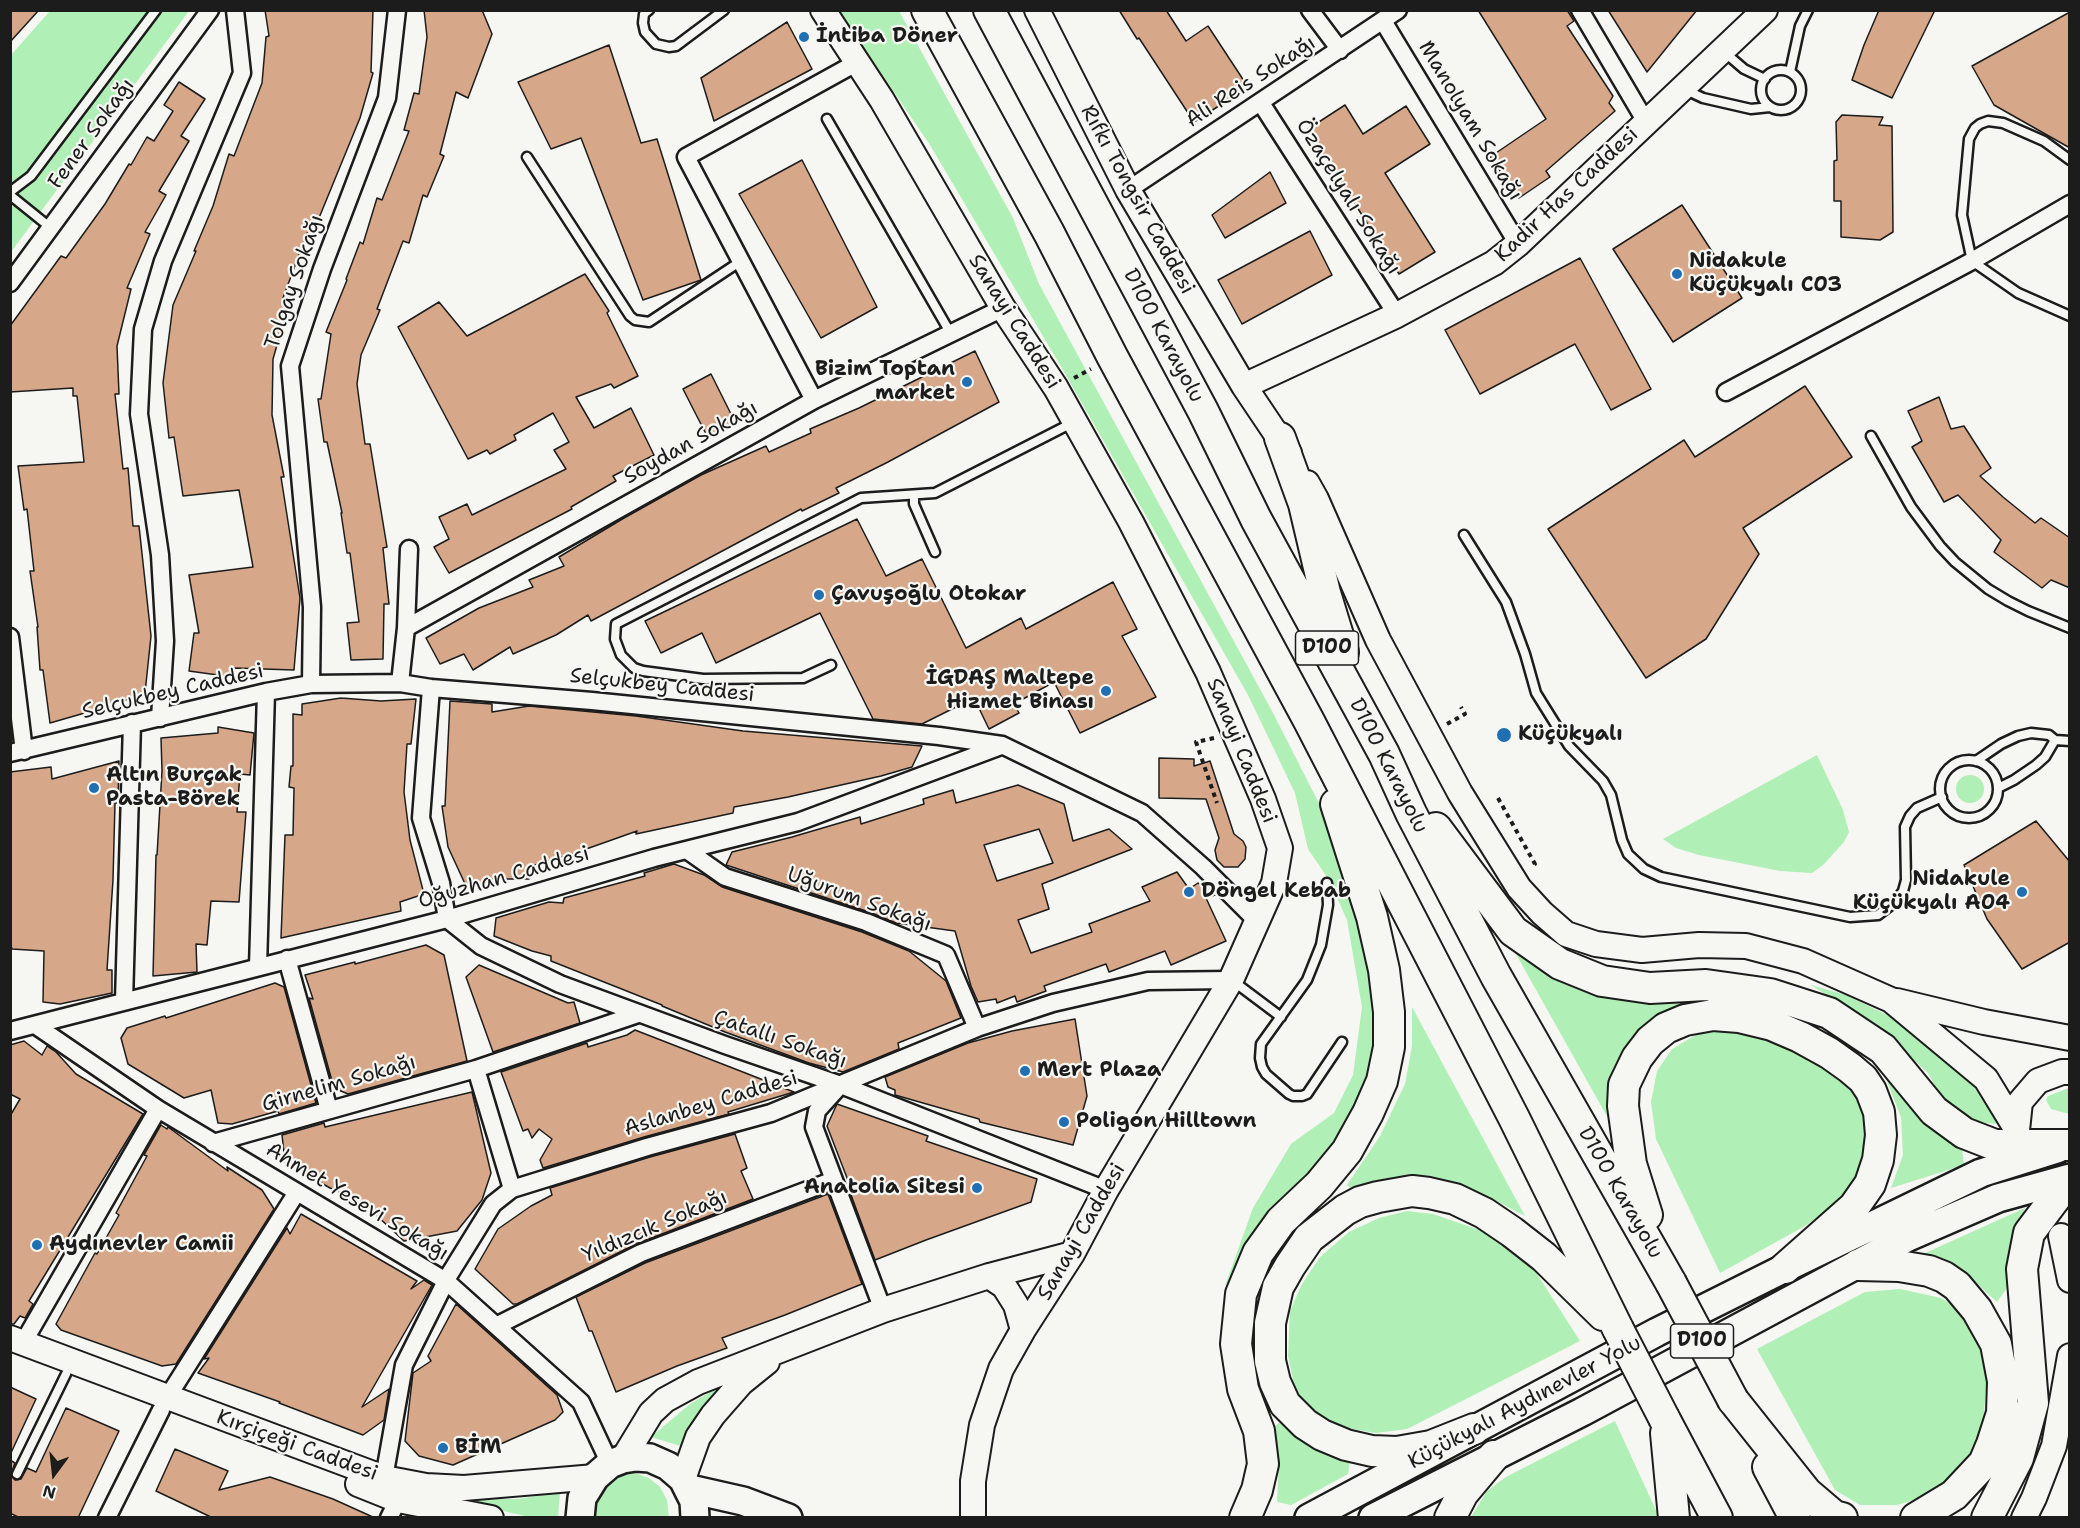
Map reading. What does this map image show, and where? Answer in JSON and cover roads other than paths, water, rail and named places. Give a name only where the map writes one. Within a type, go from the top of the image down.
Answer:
[{"type":"highway","name":"D100","points":[[927,10],[1049,233],[1112,356],[1309,721],[1514,1118],[1618,1329],[1717,1518]]},
{"type":"highway","name":"D100 Karayolu","points":[[989,10],[1197,401],[1256,519],[1384,754],[1411,813],[1496,976],[1671,1283],[1795,1518]]},
{"type":"highway","points":[[1280,438],[1304,504],[1325,593],[1361,712]]},
{"type":"highway","points":[[1245,1518],[1257,1490],[1263,1464],[1259,1431],[1243,1389],[1236,1344],[1241,1294],[1258,1253],[1281,1221],[1319,1185],[1347,1151],[1382,1081],[1389,1047],[1389,1012],[1384,970],[1372,917],[1309,721]]},
{"type":"highway","points":[[1384,754],[1513,931],[1560,964],[1602,981],[1650,988],[1706,985],[1770,993],[1828,1013],[1883,1049],[1934,1111],[1964,1133],[1995,1145],[2070,1145]]},
{"type":"highway","points":[[1671,1283],[1631,1164],[1623,1106],[1624,1085],[1650,1041],[1666,1028],[1685,1020],[1713,1015],[1740,1017],[1772,1025],[1829,1053],[1863,1079],[1871,1090],[1879,1112],[1881,1135],[1878,1160],[1870,1184],[1854,1207],[1785,1268]]},
{"type":"highway","points":[[1987,1518],[2018,1458],[2033,1403],[2022,1269],[2029,1233],[2059,1193],[2070,1189]]},
{"type":"highway","points":[[1474,1430],[1431,1446],[1397,1452],[1372,1451],[1346,1445],[1322,1435],[1305,1424],[1285,1404],[1275,1382],[1270,1361],[1270,1323],[1274,1303],[1278,1287],[1300,1251],[1309,1238],[1331,1220],[1360,1202],[1395,1193],[1412,1191],[1455,1199],[1496,1220],[1528,1244],[1618,1329]]},
{"type":"highway","points":[[1858,1265],[1899,1266],[1929,1271],[1944,1277],[1956,1286],[1977,1310],[1996,1344],[2003,1381],[2001,1413],[1992,1444],[1983,1463],[1954,1495],[1916,1518]]},
{"type":"highway","points":[[1733,1400],[1807,1493],[1834,1516],[1842,1518]]},
{"type":"highway","points":[[1664,1418],[1674,1518]]},
{"type":"highway","points":[[1450,1518],[1463,1493],[1494,1456]]},
{"type":"main road","name":"Sanayi Caddesi","points":[[823,10],[882,100],[1003,308],[1056,388],[1131,522],[1208,672],[1263,799],[1280,848],[1274,883],[1231,980],[1106,1190],[1072,1254],[1001,1369],[982,1425],[973,1481],[973,1518]]},
{"type":"main road","name":"Rıfkı Tongsir Caddesi","points":[[1037,10],[1128,190],[1244,386],[1280,438],[1316,499],[1378,640],[1460,793],[1519,888],[1566,934],[1596,945],[1642,950],[1699,945],[1746,946],[1803,961],[1891,1000]]},
{"type":"main road","name":"Kadir Has Caddesi","points":[[1244,386],[1397,315],[1494,263],[1518,244],[1764,10]]},
{"type":"main road","points":[[1891,1000],[1984,1022],[2070,1038]]},
{"type":"main road","points":[[1891,1000],[1986,1080],[2017,1130],[2020,1102],[2038,1081],[2062,1072],[2070,1072]]},
{"type":"main road","name":"Küçükyalı Aydınevler Yolu","points":[[1309,1518],[1657,1332],[1785,1268],[1981,1173],[2070,1145]]},
{"type":"main road","name":"Küçükyalı Aydınevler Yolu","points":[[1373,1518],[1582,1412],[1908,1237],[1998,1198],[2070,1178]]},
{"type":"main road","points":[[2065,1239],[2070,1280]]},
{"type":"main road","points":[[580,1518],[582,1498],[610,1467],[651,1413],[665,1400],[698,1382],[883,1310],[989,1276],[1072,1254]]},
{"type":"main road","points":[[989,1276],[1005,1286],[1016,1305],[1023,1330]]},
{"type":"main road","name":"Kırçiçeği Caddesi","points":[[14,1344],[66,1374],[164,1404],[384,1478],[426,1486],[464,1488],[610,1467]]},
{"type":"main road","name":"Kırçiçeği Caddesi","points":[[14,1344],[164,1404],[393,1509],[490,1518]]},
{"type":"main road","points":[[686,1484],[698,1437],[712,1415],[741,1383],[780,1351]]},
{"type":"main road","points":[[2024,1518],[2054,1446],[2070,1356]]},
{"type":"main road","points":[[610,1467],[636,1457],[651,1458],[668,1466],[686,1484],[694,1501],[695,1518]]},
{"type":"main road","points":[[686,1484],[788,1518]]},
{"type":"street","name":"Fener Sokağı","points":[[10,283],[210,10]]},
{"type":"street","points":[[160,718],[165,641],[160,555],[139,414],[142,329],[163,261],[242,73],[235,10]]},
{"type":"street","name":"Tolgay Sokağı","points":[[311,684],[312,607],[290,366],[322,269],[387,98],[397,10]]},
{"type":"street","points":[[1310,10],[1340,50]]},
{"type":"street","name":"Ali Reis Sokağı","points":[[1128,190],[1398,10]]},
{"type":"street","points":[[1580,10],[1646,122]]},
{"type":"street","name":"Manolyam Sokağı","points":[[1383,21],[1518,244]]},
{"type":"street","points":[[814,400],[686,157],[856,63]]},
{"type":"street","name":"Özaçelyalı Sokağı","points":[[1261,102],[1397,315]]},
{"type":"street","points":[[1726,392],[1972,261],[2070,204]]},
{"type":"street","name":"Soydan Sokağı","points":[[406,628],[814,400],[1003,308]]},
{"type":"street","points":[[400,683],[406,628],[409,549]]},
{"type":"street","points":[[10,637],[17,752]]},
{"type":"street","name":"Selçukbey Caddesi","points":[[17,752],[266,692],[311,684],[400,683],[430,688],[604,702],[939,736],[1002,745],[1142,813],[1203,867],[1258,922]]},
{"type":"street","points":[[430,688],[421,819],[441,883],[447,919]]},
{"type":"street","points":[[258,967],[266,692]]},
{"type":"street","points":[[124,1001],[132,723]]},
{"type":"street","name":"Oğuzhan Caddesi","points":[[10,1031],[447,919],[644,861],[798,822],[1002,745]]},
{"type":"street","name":"Uğurum Sokağı","points":[[688,851],[725,877],[866,922],[945,955],[977,1028]]},
{"type":"street","name":"Çatallı Sokağı","points":[[447,919],[481,946],[560,984],[638,1014],[841,1085],[1106,1190]]},
{"type":"street","points":[[287,959],[329,1110]]},
{"type":"street","name":"Aslanbey Caddesi","points":[[384,1478],[404,1365],[446,1281],[493,1204],[512,1189],[647,1147],[771,1113],[977,1028],[1053,1003],[1148,981],[1231,980]]},
{"type":"street","name":"Girnelim Sokağı","points":[[213,1143],[476,1069],[638,1014]]},
{"type":"street","name":"Ahmet Yesevi Sokağı","points":[[35,1025],[158,1109],[446,1281],[498,1325],[581,1402],[610,1467]]},
{"type":"street","points":[[476,1069],[512,1189]]},
{"type":"street","points":[[841,1085],[817,1111],[814,1127],[883,1310]]},
{"type":"street","points":[[14,1344],[158,1109]]},
{"type":"street","name":"Yıldızcık Sokağı","points":[[498,1325],[641,1253],[834,1180]]},
{"type":"street","points":[[107,1518],[164,1404],[297,1192]]},
{"type":"lane","points":[[51,228],[10,193],[32,176],[156,10]]},
{"type":"lane","points":[[649,10],[644,14],[645,32],[656,44],[669,47],[676,46],[724,10]]},
{"type":"lane","points":[[1790,72],[1800,26],[1808,10]]},
{"type":"lane","points":[[1722,50],[1744,69],[1765,79]]},
{"type":"lane","points":[[1776,71],[1790,72],[1800,83],[1800,97],[1791,108],[1776,110],[1764,101],[1761,94],[1762,86],[1765,79],[1776,71]]},
{"type":"lane","points":[[1683,87],[1703,98],[1751,109],[1770,107]]},
{"type":"lane","points":[[827,119],[951,334]]},
{"type":"lane","points":[[2070,160],[2044,141],[2003,123],[1988,121],[1975,128],[1969,139],[1962,215],[1972,261],[2018,293],[2070,316]]},
{"type":"lane","points":[[526,157],[630,316],[635,320],[649,322],[741,261]]},
{"type":"lane","points":[[831,665],[803,678],[703,679],[643,671],[634,668],[621,655],[615,639],[616,624],[861,498],[935,493],[1074,422]]},
{"type":"lane","points":[[1871,436],[1911,507],[1955,562],[1988,589],[2007,601],[2070,628]]},
{"type":"lane","points":[[914,495],[914,504],[935,552]]},
{"type":"lane","points":[[1464,535],[1506,602],[1536,693],[1569,746],[1603,780],[1611,795],[1628,854],[1644,869],[1661,877],[1851,917],[1878,915],[1895,902],[1903,891],[1906,880],[1905,827],[1910,816],[1917,808],[1942,797]]},
{"type":"lane","points":[[1976,761],[2001,744],[2018,736],[2039,733],[2049,735],[2055,740],[2070,741]]},
{"type":"lane","points":[[1998,788],[2036,765],[2055,740]]},
{"type":"lane","points":[[1976,761],[1984,764],[1994,773],[1998,788],[1996,799],[1989,810],[1977,816],[1965,817],[1954,813],[1945,805],[1942,797],[1941,781],[1947,770],[1958,762],[1976,761]]},
{"type":"lane","points":[[1327,883],[1326,926],[1321,945],[1307,980],[1261,1044],[1260,1058],[1266,1074],[1293,1096],[1307,1094],[1342,1042]]},
{"type":"lane","points":[[1231,980],[1281,1017]]},
{"type":"lane","points":[[17,1473],[66,1374]]},
{"type":"place","name":"İntiba Döner","points":[[804,37]]},
{"type":"place","name":"Nidakule Küçükyalı C03","points":[[1677,274]]},
{"type":"place","name":"Bizim Toptan market","points":[[967,382]]},
{"type":"place","name":"Çavuşoğlu Otokar","points":[[819,595]]},
{"type":"place","name":"İGDAŞ Maltepe Hizmet Binası","points":[[1106,691]]},
{"type":"place","name":"Küçükyalı","points":[[1504,735]]},
{"type":"place","name":"Altın Burçak Pasta-Börek","points":[[94,788]]},
{"type":"place","name":"Döngel Kebab","points":[[1189,892]]},
{"type":"place","name":"Nidakule Küçükyalı A04","points":[[2022,892]]},
{"type":"place","name":"Mert Plaza","points":[[1025,1071]]},
{"type":"place","name":"Poligon Hilltown","points":[[1064,1122]]},
{"type":"place","name":"Anatolia Sitesi","points":[[977,1188]]},
{"type":"place","name":"Aydınevler Camii","points":[[37,1245]]},
{"type":"place","name":"BİM","points":[[443,1448]]}]
